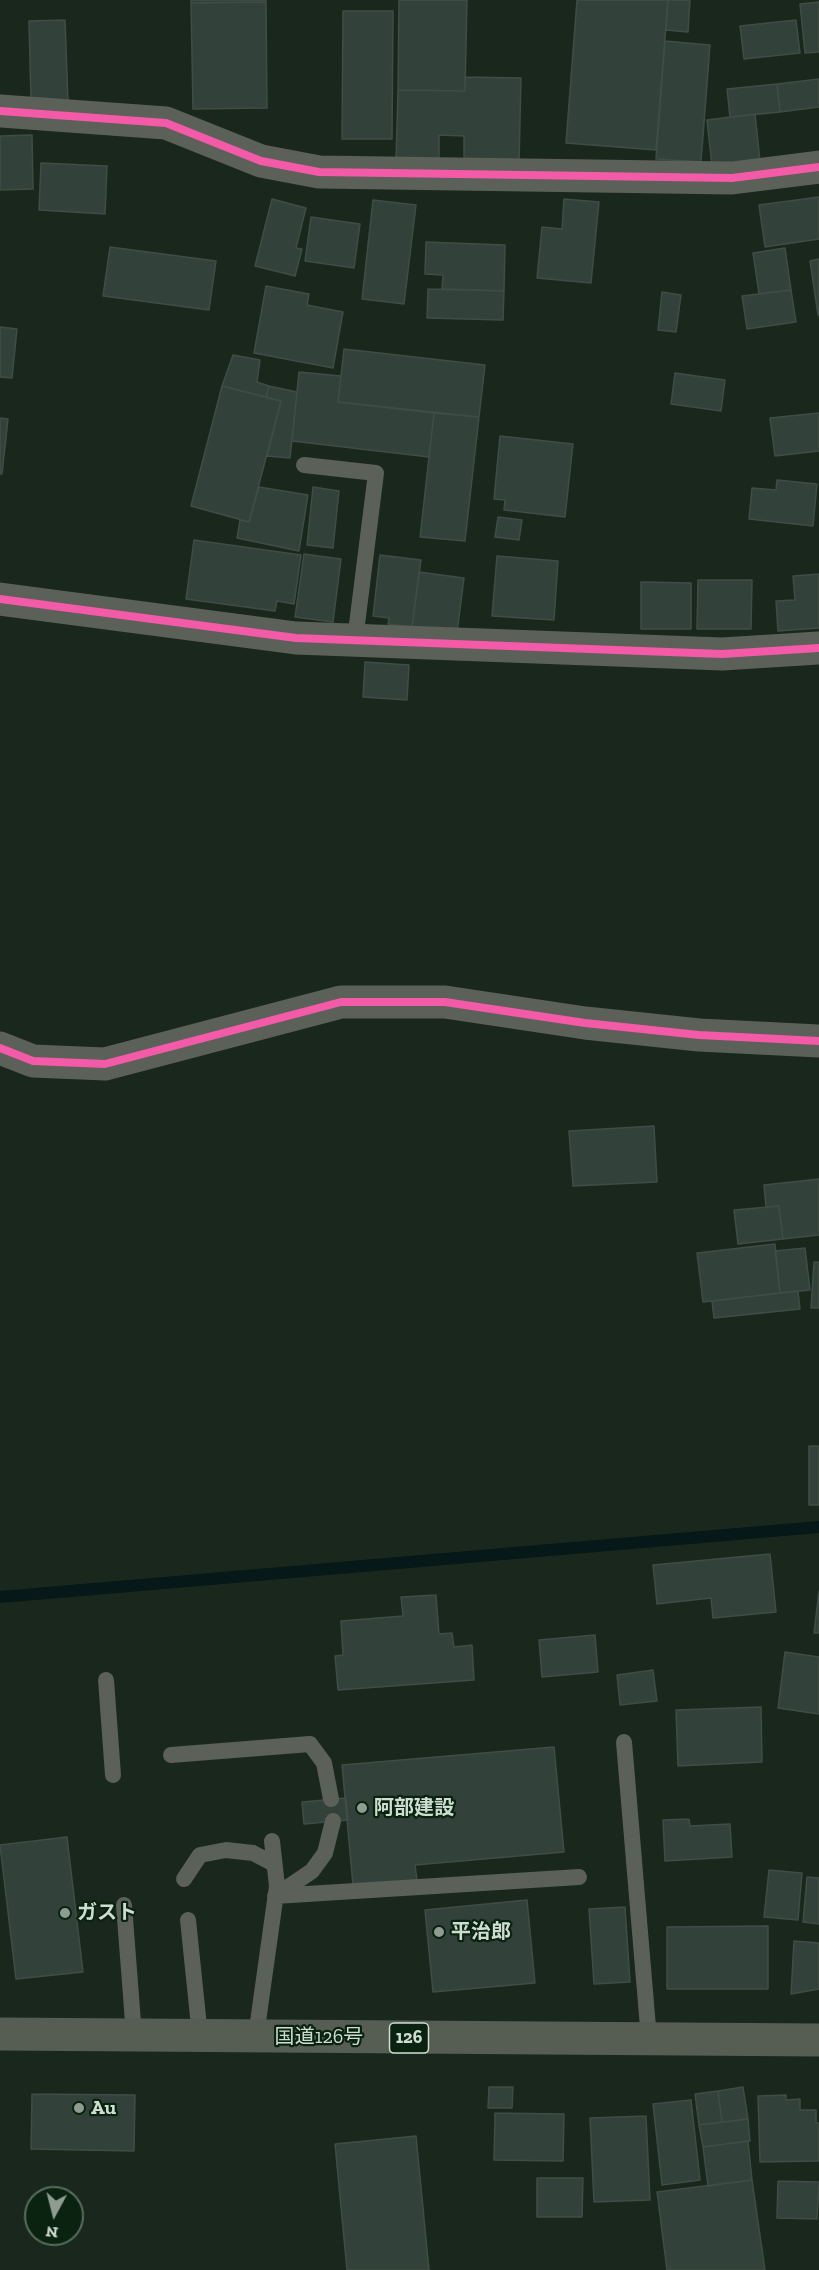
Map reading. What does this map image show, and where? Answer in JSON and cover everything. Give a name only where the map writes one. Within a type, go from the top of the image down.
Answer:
[{"type":"highway","name":"国道126号","points":[[0,2034],[819,2040]]},
{"type":"street","points":[[0,111],[166,123],[261,161],[319,172],[732,178],[819,167]]},
{"type":"street","points":[[0,599],[296,638],[722,654],[819,648]]},
{"type":"street","points":[[0,1048],[33,1061],[105,1064],[341,1002],[446,1002],[585,1023],[699,1035],[819,1041]]},
{"type":"lane","points":[[304,465],[376,473],[355,640]]},
{"type":"lane","points":[[106,1680],[113,1774]]},
{"type":"lane","points":[[624,1742],[649,2039]]},
{"type":"lane","points":[[171,1755],[310,1744],[324,1762],[331,1799]]},
{"type":"lane","points":[[275,1896],[312,1871],[325,1852],[333,1821]]},
{"type":"lane","points":[[256,2037],[277,1886],[272,1841]]},
{"type":"lane","points":[[184,1879],[201,1855],[226,1850],[253,1853],[274,1864]]},
{"type":"lane","points":[[275,1896],[579,1877]]},
{"type":"lane","points":[[124,1905],[134,2035]]},
{"type":"lane","points":[[188,1920],[200,2036]]},
{"type":"building","points":[[191,0],[266,0],[266,2],[191,3]]},
{"type":"building","points":[[399,0],[467,0],[465,91],[398,90]]},
{"type":"building","points":[[577,0],[668,0],[656,150],[566,143]]},
{"type":"building","points":[[668,0],[690,0],[688,32],[666,30]]},
{"type":"building","points":[[266,2],[267,108],[193,109],[191,3]]},
{"type":"building","points":[[819,2],[819,52],[805,53],[800,4]]},
{"type":"building","points":[[343,11],[393,11],[392,139],[342,139]]},
{"type":"building","points":[[65,20],[68,101],[31,102],[29,21]]},
{"type":"building","points":[[796,20],[800,53],[744,59],[740,26]]},
{"type":"building","points":[[665,41],[710,45],[701,162],[656,159]]},
{"type":"building","points":[[465,77],[521,78],[519,164],[464,163],[464,136],[439,135],[439,163],[396,162],[398,90],[465,91]]},
{"type":"building","points":[[819,79],[819,107],[780,112],[777,84]]},
{"type":"building","points":[[777,84],[780,112],[730,117],[727,89]]},
{"type":"building","points":[[755,114],[760,161],[712,166],[707,120]]},
{"type":"building","points":[[32,135],[33,189],[0,190],[0,136]]},
{"type":"building","points":[[41,163],[107,166],[105,214],[39,210]]},
{"type":"building","points":[[819,197],[819,239],[765,247],[759,205]]},
{"type":"building","points":[[272,199],[306,208],[296,248],[302,249],[295,276],[255,266]]},
{"type":"building","points":[[564,199],[599,202],[591,283],[537,278],[542,227],[562,229]]},
{"type":"building","points":[[373,200],[416,205],[404,304],[362,299]]},
{"type":"building","points":[[311,217],[360,224],[354,268],[305,261]]},
{"type":"building","points":[[426,242],[505,245],[504,291],[442,289],[443,275],[425,274]]},
{"type":"building","points":[[110,247],[216,261],[209,310],[103,296]]},
{"type":"building","points":[[785,248],[791,290],[759,294],[753,253]]},
{"type":"building","points":[[819,259],[819,315],[818,315],[810,261]]},
{"type":"building","points":[[266,286],[309,294],[307,305],[343,312],[333,368],[254,353]]},
{"type":"building","points":[[428,289],[504,291],[503,320],[427,318]]},
{"type":"building","points":[[791,290],[796,322],[747,329],[742,296]]},
{"type":"building","points":[[662,292],[681,295],[676,332],[658,330]]},
{"type":"building","points":[[0,327],[17,329],[12,378],[0,377]]},
{"type":"building","points":[[344,349],[485,365],[479,417],[338,402]]},
{"type":"building","points":[[233,355],[260,360],[257,382],[269,386],[266,397],[222,386]]},
{"type":"building","points":[[299,372],[341,376],[338,402],[434,413],[429,457],[292,441]]},
{"type":"building","points":[[675,373],[725,380],[721,411],[671,404]]},
{"type":"building","points":[[222,386],[281,401],[249,522],[191,506]]},
{"type":"building","points":[[269,386],[297,392],[290,458],[267,456],[281,401],[266,397]]},
{"type":"building","points":[[434,413],[479,417],[465,541],[420,537]]},
{"type":"building","points":[[819,413],[819,451],[775,456],[770,418]]},
{"type":"building","points":[[0,418],[8,419],[2,474],[0,474]]},
{"type":"building","points":[[500,436],[573,444],[565,517],[504,510],[505,500],[494,499]]},
{"type":"building","points":[[777,480],[817,484],[813,526],[749,519],[752,488],[776,490]]},
{"type":"building","points":[[259,487],[308,495],[299,551],[237,538],[240,520],[249,522]]},
{"type":"building","points":[[313,487],[339,491],[333,548],[307,545]]},
{"type":"building","points":[[498,517],[522,520],[519,540],[495,537]]},
{"type":"building","points":[[194,540],[301,555],[294,604],[277,601],[275,611],[186,599]]},
{"type":"building","points":[[304,554],[341,559],[333,622],[295,617]]},
{"type":"building","points":[[380,555],[421,560],[412,627],[388,624],[389,618],[373,616]]},
{"type":"building","points":[[497,556],[558,561],[554,620],[492,616]]},
{"type":"building","points":[[419,572],[464,578],[457,633],[412,627]]},
{"type":"building","points":[[819,574],[819,628],[778,631],[776,601],[795,600],[793,576]]},
{"type":"building","points":[[698,580],[752,580],[751,629],[697,629]]},
{"type":"building","points":[[641,582],[691,583],[691,629],[641,629]]},
{"type":"building","points":[[365,662],[409,665],[407,700],[363,697]]},
{"type":"building","points":[[654,1126],[657,1182],[573,1186],[569,1131]]},
{"type":"building","points":[[819,1179],[819,1235],[783,1239],[779,1206],[766,1207],[764,1185]]},
{"type":"building","points":[[779,1206],[783,1239],[738,1244],[734,1210]]},
{"type":"building","points":[[775,1244],[780,1293],[703,1302],[697,1253]]},
{"type":"building","points":[[805,1248],[810,1290],[780,1293],[775,1251]]},
{"type":"building","points":[[814,1262],[819,1262],[819,1308],[811,1308]]},
{"type":"building","points":[[798,1291],[800,1309],[714,1318],[712,1301]]},
{"type":"building","points":[[809,1446],[819,1446],[819,1505],[809,1505]]},
{"type":"building","points":[[770,1554],[776,1612],[713,1618],[711,1598],[657,1604],[653,1565]]},
{"type":"building","points":[[819,1591],[819,1633],[814,1633]]},
{"type":"building","points":[[436,1595],[439,1634],[452,1633],[454,1647],[472,1645],[474,1680],[338,1690],[335,1656],[343,1655],[341,1621],[403,1616],[401,1597]]},
{"type":"building","points":[[595,1635],[598,1672],[542,1677],[539,1640]]},
{"type":"building","points":[[785,1652],[819,1657],[819,1714],[778,1708]]},
{"type":"building","points":[[653,1670],[657,1701],[620,1705],[617,1675]]},
{"type":"building","points":[[761,1707],[762,1762],[678,1766],[676,1710]]},
{"type":"building","points":[[554,1747],[564,1852],[415,1865],[417,1880],[353,1885],[342,1765]]},
{"type":"building","points":[[346,1798],[348,1820],[304,1824],[302,1802]]},
{"type":"building","points":[[689,1819],[690,1826],[730,1824],[732,1857],[665,1861],[663,1820]]},
{"type":"building","points":[[67,1837],[83,1972],[16,1979],[0,1845]]},
{"type":"building","points":[[769,1870],[802,1873],[798,1920],[764,1917]]},
{"type":"building","points":[[807,1877],[819,1878],[819,1924],[803,1922]]},
{"type":"building","points":[[527,1900],[535,1983],[433,1992],[425,1910]]},
{"type":"building","points":[[625,1907],[630,1982],[594,1984],[589,1909]]},
{"type":"building","points":[[768,1926],[768,1989],[667,1989],[667,1927]]},
{"type":"building","points":[[794,1941],[819,1943],[819,1989],[791,1994]]},
{"type":"building","points":[[489,2087],[513,2087],[512,2108],[488,2108]]},
{"type":"building","points":[[743,2087],[748,2119],[722,2122],[718,2091]]},
{"type":"building","points":[[718,2091],[722,2122],[699,2125],[695,2094]]},
{"type":"building","points":[[32,2094],[135,2095],[134,2151],[31,2149]]},
{"type":"building","points":[[786,2095],[786,2100],[800,2099],[800,2110],[816,2110],[816,2123],[819,2123],[819,2161],[760,2162],[758,2096]]},
{"type":"building","points":[[691,2100],[700,2180],[662,2185],[653,2104]]},
{"type":"building","points":[[495,2113],[564,2114],[563,2161],[494,2160]]},
{"type":"building","points":[[646,2116],[650,2200],[594,2202],[590,2118]]},
{"type":"building","points":[[748,2119],[750,2141],[703,2147],[699,2125]]},
{"type":"building","points":[[416,2136],[429,2270],[347,2270],[335,2144]]},
{"type":"building","points":[[748,2141],[752,2180],[708,2186],[703,2147]]},
{"type":"building","points":[[537,2178],[583,2178],[582,2217],[537,2217]]},
{"type":"building","points":[[752,2180],[765,2270],[667,2270],[657,2192]]},
{"type":"building","points":[[778,2181],[819,2182],[817,2219],[777,2218]]},
{"type":"waterway","points":[[0,1597],[819,1527]]},
{"type":"cycle path","points":[[0,111],[166,123],[261,161],[319,172],[732,178],[819,167]]},
{"type":"cycle path","points":[[0,599],[296,638],[722,654],[819,648]]},
{"type":"cycle path","points":[[0,1048],[33,1061],[105,1064],[341,1002],[445,1002],[585,1023],[699,1035],[819,1041]]},
{"type":"place","name":"阿部建設","points":[[362,1808]]},
{"type":"place","name":"ガスト","points":[[65,1913]]},
{"type":"place","name":"平治郎","points":[[439,1932]]},
{"type":"place","name":"Au","points":[[79,2108]]}]
